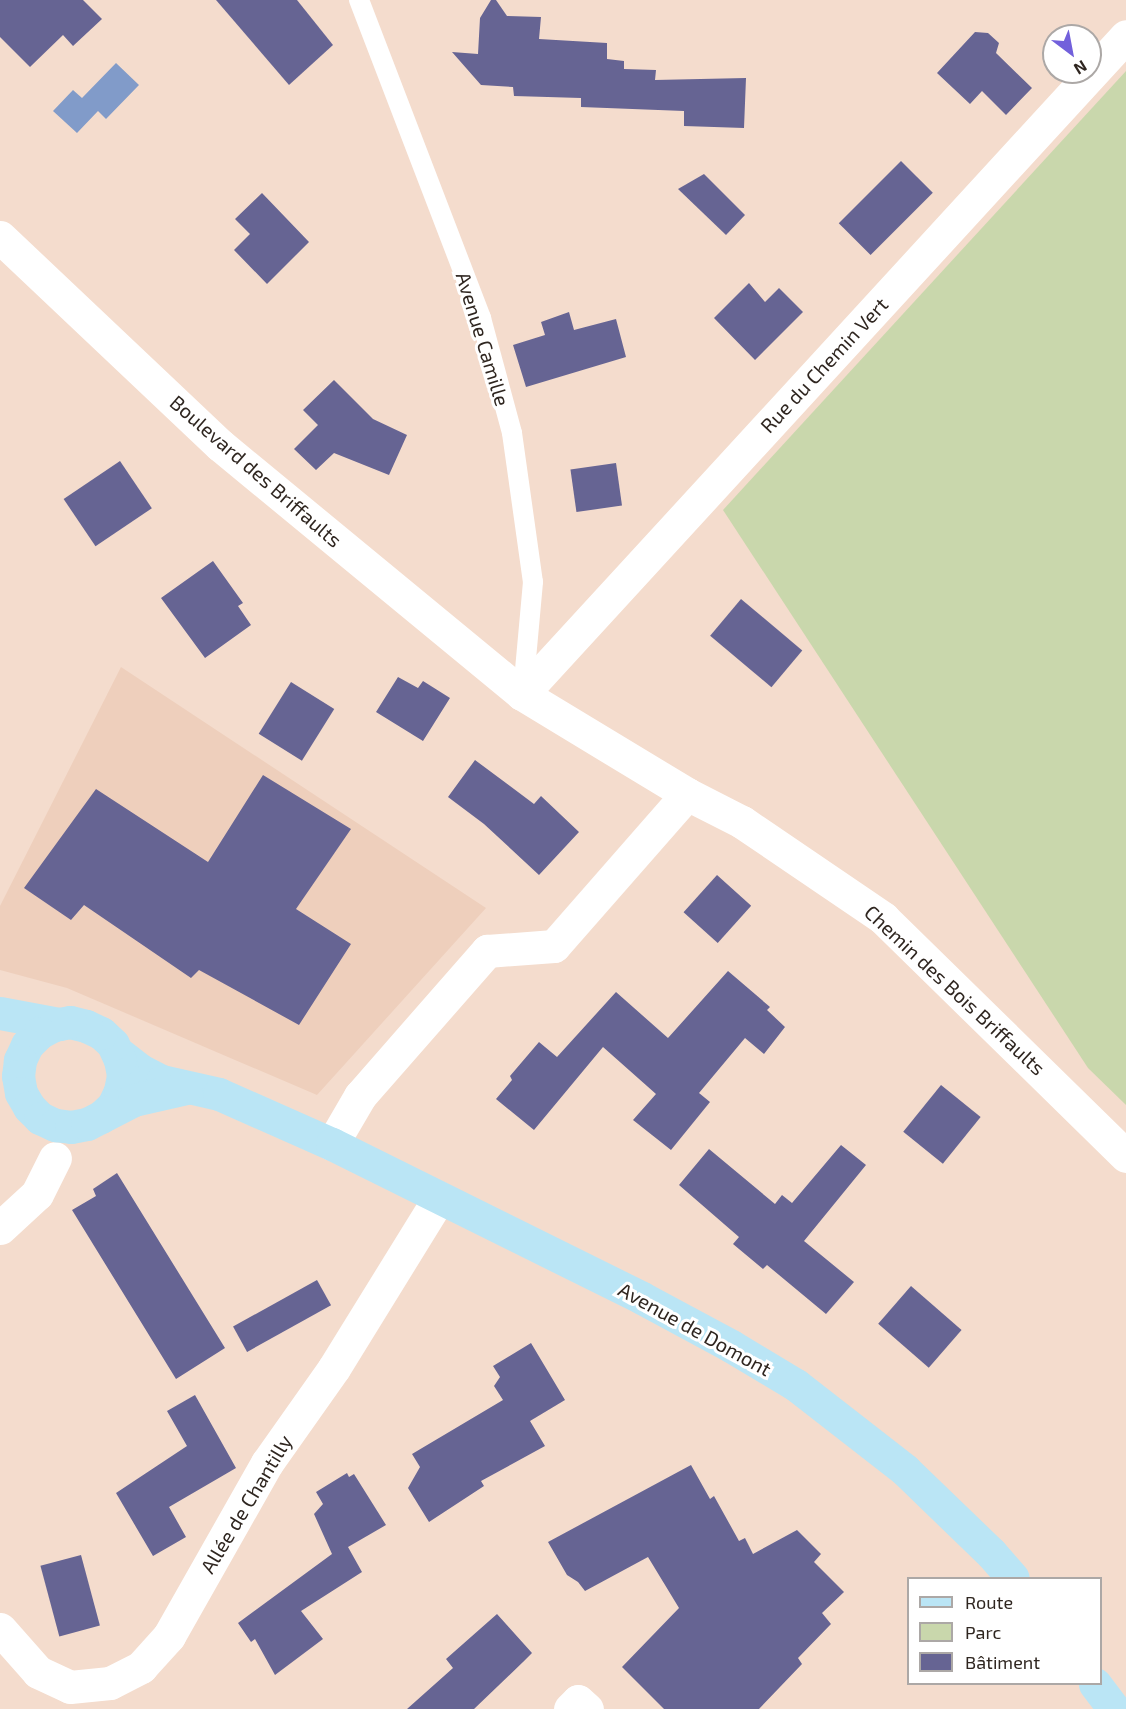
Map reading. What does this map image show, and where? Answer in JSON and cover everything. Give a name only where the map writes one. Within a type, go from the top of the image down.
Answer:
[{"type":"main road","points":[[0,1013],[58,1024],[70,1023],[94,1029],[113,1044],[123,1076],[120,1091],[113,1106],[90,1121]]},
{"type":"main road","points":[[20,1087],[27,1046],[39,1033],[58,1024]]},
{"type":"main road","points":[[0,1025],[16,1046],[20,1087],[55,1125],[90,1121],[134,1100],[187,1088]]},
{"type":"main road","points":[[117,1052],[146,1073],[187,1088]]},
{"type":"main road","name":"Avenue de Domont","points":[[187,1088],[219,1094],[246,1104],[332,1144],[642,1298],[796,1385],[905,1470],[991,1553],[1012,1577]]},
{"type":"main road","points":[[1096,1685],[1114,1709]]},
{"type":"street","name":"Rue du Chemin Vert","points":[[522,694],[1126,36]]},
{"type":"street","name":"Boulevard des Briffaults","points":[[0,237],[220,445],[522,694]]},
{"type":"street","name":"Chemin des Bois Briffaults","points":[[522,694],[687,794],[742,822],[883,918],[1126,1156]]},
{"type":"street","points":[[332,1144],[360,1095],[487,951],[554,946],[687,794]]},
{"type":"street","points":[[20,1087],[53,1146],[55,1158]]},
{"type":"street","points":[[0,1228],[37,1194],[60,1147],[90,1121]]},
{"type":"street","name":"Allée de Chantilly","points":[[0,1629],[38,1672],[70,1687],[110,1683],[141,1667],[169,1636],[267,1463],[334,1368],[440,1198]]},
{"type":"street","points":[[570,1709],[578,1701],[587,1709]]},
{"type":"lane","name":"Avenue Camille","points":[[359,0],[481,318],[512,433],[533,582],[522,694]]},
{"type":"shaded area","points":[[121,667],[486,908],[317,1095],[67,988],[0,970],[0,906]]},
{"type":"green space","points":[[1126,71],[1126,1105],[1088,1068],[723,510]]},
{"type":"water","points":[[116,63],[139,85],[106,119],[98,111],[77,133],[53,111],[73,90],[82,98]]},
{"type":"building","points":[[0,0],[83,0],[102,19],[73,46],[63,35],[30,67],[0,37]]},
{"type":"building","points":[[216,0],[297,0],[333,45],[289,85]]},
{"type":"building","points":[[491,0],[496,0],[507,16],[541,17],[539,39],[607,43],[607,59],[624,61],[624,69],[656,70],[655,80],[746,78],[744,128],[684,126],[684,111],[581,107],[581,98],[514,96],[513,87],[481,85],[452,52],[478,54],[480,18]]},
{"type":"building","points":[[975,32],[988,33],[999,43],[996,53],[1032,88],[1006,115],[982,91],[970,104],[937,73]]},
{"type":"building","points":[[901,161],[933,193],[871,255],[839,223]]},
{"type":"building","points":[[704,174],[745,215],[726,235],[678,189]]},
{"type":"building","points":[[262,193],[309,242],[267,284],[234,250],[250,234],[235,219]]},
{"type":"building","points":[[749,283],[765,302],[779,288],[803,312],[755,360],[714,318]]},
{"type":"building","points":[[569,312],[574,330],[616,319],[626,357],[526,387],[513,345],[545,335],[541,322]]},
{"type":"building","points":[[334,380],[373,419],[407,435],[389,475],[334,453],[316,470],[294,449],[318,425],[303,410]]},
{"type":"building","points":[[120,461],[152,508],[95,546],[64,499]]},
{"type":"building","points":[[616,463],[622,506],[576,512],[570,469]]},
{"type":"building","points":[[213,561],[243,603],[238,606],[251,625],[205,658],[161,598]]},
{"type":"building","points":[[741,599],[802,650],[771,687],[710,636]]},
{"type":"building","points":[[398,677],[418,688],[423,681],[450,698],[423,741],[376,712]]},
{"type":"building","points":[[291,682],[334,709],[302,761],[259,734]]},
{"type":"building","points":[[475,760],[534,804],[541,796],[579,832],[539,875],[484,824],[448,797]]},
{"type":"building","points":[[263,775],[351,829],[296,909],[351,944],[299,1025],[199,970],[191,978],[84,905],[71,920],[24,888],[96,789],[208,862]]},
{"type":"building","points":[[717,875],[751,906],[718,943],[684,912]]},
{"type":"building","points":[[728,971],[770,1007],[767,1010],[785,1027],[764,1054],[745,1038],[699,1093],[710,1102],[671,1150],[633,1120],[656,1094],[603,1047],[534,1130],[496,1099],[512,1080],[510,1076],[539,1042],[557,1057],[616,992],[668,1038]]},
{"type":"building","points":[[941,1085],[981,1117],[943,1164],[903,1132]]},
{"type":"building","points":[[841,1145],[866,1165],[804,1241],[854,1282],[826,1314],[767,1265],[763,1269],[733,1244],[739,1237],[679,1185],[709,1149],[775,1204],[782,1195],[792,1203]]},
{"type":"building","points":[[117,1173],[225,1348],[176,1379],[72,1210],[96,1196],[93,1189]]},
{"type":"building","points":[[317,1280],[331,1305],[247,1352],[233,1327]]},
{"type":"building","points":[[911,1286],[962,1330],[929,1368],[878,1324]]},
{"type":"building","points":[[531,1343],[565,1400],[530,1421],[545,1446],[481,1481],[484,1486],[429,1522],[408,1488],[420,1467],[412,1454],[503,1400],[494,1386],[500,1377],[493,1366]]},
{"type":"building","points":[[195,1395],[236,1468],[169,1507],[186,1537],[153,1556],[116,1493],[187,1446],[167,1411]]},
{"type":"building","points":[[691,1465],[710,1499],[714,1496],[739,1541],[745,1538],[753,1554],[797,1530],[821,1554],[814,1562],[844,1592],[822,1613],[831,1624],[798,1658],[802,1664],[759,1709],[664,1709],[622,1667],[679,1608],[648,1557],[585,1591],[578,1582],[567,1575],[548,1542]]},
{"type":"building","points":[[347,1473],[349,1477],[354,1474],[386,1525],[348,1547],[362,1572],[301,1611],[323,1639],[275,1675],[255,1639],[251,1642],[238,1623],[332,1554],[314,1514],[323,1504],[316,1492]]},
{"type":"building","points":[[81,1555],[100,1626],[59,1636],[40,1566]]},
{"type":"building","points":[[497,1614],[532,1653],[474,1709],[407,1709],[453,1668],[446,1659]]}]
